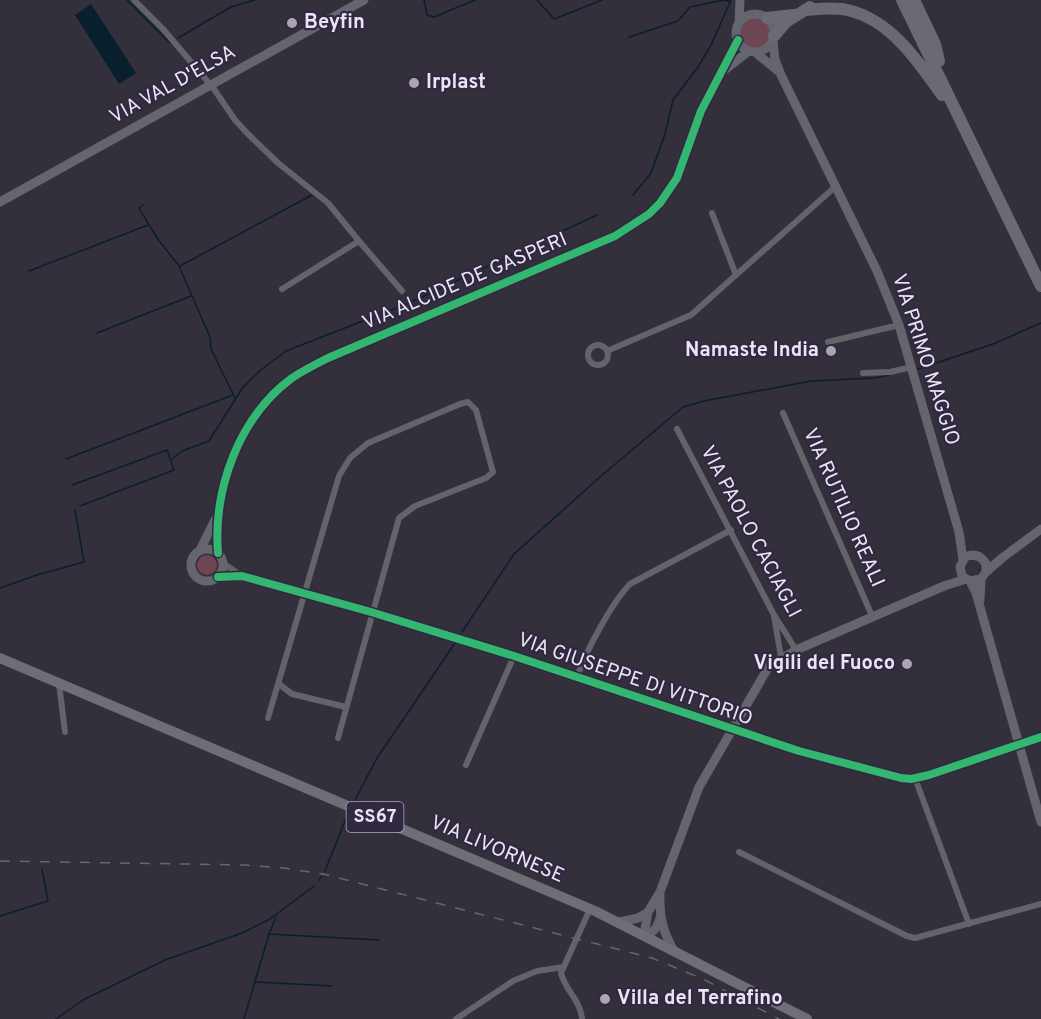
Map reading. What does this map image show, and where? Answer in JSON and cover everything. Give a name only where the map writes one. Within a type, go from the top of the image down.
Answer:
[{"type":"highway","points":[[773,39],[786,22],[814,0]]},
{"type":"highway","points":[[800,12],[825,0]]},
{"type":"highway","points":[[902,0],[1041,286]]},
{"type":"highway","points":[[909,0],[1041,271]]},
{"type":"highway","points":[[914,0],[935,44],[939,61]]},
{"type":"highway","points":[[763,16],[831,8],[848,10],[881,25],[903,44],[965,129]]},
{"type":"main road","name":"VIA LIVORNESE","points":[[0,658],[590,909],[807,1019]]},
{"type":"street","points":[[134,0],[163,29],[235,120],[278,163],[328,203],[402,291]]},
{"type":"street","name":"VIA VAL D'ELSA","points":[[0,202],[364,0]]},
{"type":"street","points":[[743,0],[763,16],[773,26],[773,39],[765,49],[752,52],[742,47],[736,34],[743,0]]},
{"type":"street","points":[[739,23],[748,16],[763,16]]},
{"type":"street","name":"VIA PRIMO MAGGIO","points":[[773,39],[775,60],[781,75],[877,271],[899,325],[959,532],[961,564],[981,608],[1041,822]]},
{"type":"street","name":"VIA ALCIDE DE GASPERI","points":[[218,553],[219,513],[231,465],[245,430],[267,402],[292,379],[343,351],[615,236],[649,214],[660,203],[677,178],[710,90],[738,40]]},
{"type":"street","name":"VIA PRIMO MAGGIO","points":[[752,52],[768,61],[781,75]]},
{"type":"street","name":"VIA ALCIDE DE GASPERI","points":[[721,72],[752,52]]},
{"type":"street","points":[[607,351],[692,315],[835,187]]},
{"type":"street","points":[[712,213],[736,275]]},
{"type":"street","points":[[282,289],[359,241]]},
{"type":"street","points":[[828,342],[899,325]]},
{"type":"street","points":[[863,373],[883,373],[912,367]]},
{"type":"street","points":[[268,718],[339,476],[350,458],[362,447],[468,402],[476,410],[493,465],[493,472],[489,477],[415,506],[399,518],[371,612],[338,738]]},
{"type":"street","name":"VIA RUTILIO REALI","points":[[783,412],[873,618]]},
{"type":"street","name":"VIA PAOLO CACIAGLI","points":[[677,429],[773,613],[796,650]]},
{"type":"street","name":"VIA ALCIDE DE GASPERI","points":[[200,550],[219,513]]},
{"type":"street","points":[[660,918],[656,929],[644,935],[648,912],[660,892],[699,787],[766,669],[796,650],[944,586],[983,576],[1002,558],[1041,529]]},
{"type":"street","points":[[577,677],[588,651],[620,595],[630,584],[730,530]]},
{"type":"street","name":"VIA PRIMO MAGGIO","points":[[959,532],[976,556],[986,564],[981,608]]},
{"type":"street","points":[[211,549],[218,553],[223,563],[218,577],[204,581],[192,572],[190,562],[200,550],[211,549]]},
{"type":"street","points":[[944,586],[961,564],[976,556],[1002,558]]},
{"type":"street","name":"VIA GIUSEPPE DI VITTORIO","points":[[223,563],[242,576]]},
{"type":"street","name":"VIA GIUSEPPE DI VITTORIO","points":[[218,577],[242,576],[371,612],[514,656],[732,730],[855,767],[901,778],[915,778],[1041,737]]},
{"type":"street","points":[[773,613],[782,657]]},
{"type":"street","points":[[466,765],[514,656]]},
{"type":"street","points":[[59,683],[65,732]]},
{"type":"street","points":[[279,684],[292,694],[346,707]]},
{"type":"street","points":[[915,778],[969,924]]},
{"type":"street","points":[[739,852],[911,938],[923,938],[1041,904]]},
{"type":"street","points":[[660,892],[660,918],[674,951]]},
{"type":"street","points":[[582,1019],[579,1005],[561,973],[590,909]]},
{"type":"street","points":[[619,922],[638,918],[648,912]]},
{"type":"street","points":[[456,1019],[513,981],[537,971],[564,967]]},
{"type":"shaded area","points":[[755,17],[766,22],[771,33],[766,44],[755,49],[744,44],[739,33],[744,22]]},
{"type":"shaded area","points":[[203,555],[211,555],[217,561],[217,569],[211,575],[203,575],[197,569],[197,561]]},
{"type":"water","points":[[91,4],[136,73],[119,84],[75,15]]},
{"type":"waterway","points":[[127,0],[170,43]]},
{"type":"waterway","points":[[178,38],[231,7],[255,0]]},
{"type":"waterway","points":[[424,0],[427,15],[434,17],[475,0]]},
{"type":"waterway","points":[[537,0],[554,19],[602,0]]},
{"type":"waterway","points":[[629,37],[678,21],[690,7],[723,0],[729,1]]},
{"type":"waterway","points":[[633,195],[651,173],[665,134],[673,100],[698,67],[711,45],[731,0]]},
{"type":"waterway","points":[[180,266],[312,195]]},
{"type":"waterway","points":[[143,205],[139,208],[157,238],[179,266],[210,337],[211,349],[235,398]]},
{"type":"waterway","points":[[172,459],[182,451],[209,441],[243,387],[286,351],[409,303],[597,215]]},
{"type":"waterway","points":[[29,271],[148,225]]},
{"type":"waterway","points":[[97,333],[191,296]]},
{"type":"waterway","points":[[918,369],[993,344],[1041,323]]},
{"type":"waterway","points":[[462,632],[514,554],[683,407],[811,381],[875,378],[889,375]]},
{"type":"waterway","points":[[66,459],[233,395]]},
{"type":"waterway","points":[[72,485],[167,450],[174,470],[80,506]]},
{"type":"waterway","points":[[0,588],[84,562],[75,510]]},
{"type":"waterway","points":[[354,802],[377,758],[455,643]]},
{"type":"waterway","points":[[325,871],[349,811]]},
{"type":"waterway","points":[[0,916],[48,901],[42,869]]},
{"type":"waterway","points":[[56,1019],[83,1000],[165,960],[242,933],[270,919],[314,886]]},
{"type":"waterway","points":[[244,1019],[276,917]]},
{"type":"waterway","points":[[269,934],[379,940]]},
{"type":"waterway","points":[[256,982],[332,986]]},
{"type":"railway","points":[[0,861],[244,865],[323,874],[652,958],[703,979],[779,1019]]},
{"type":"cycle path","points":[[218,553],[220,504],[233,456],[257,413],[273,394],[292,378],[328,358],[615,236],[649,214],[660,203],[677,178],[701,111],[738,40]]},
{"type":"cycle path","points":[[218,577],[242,576],[371,612],[514,656],[799,751],[901,778],[911,779],[929,775],[1041,737]]},
{"type":"place","name":"Beyfin","points":[[292,23]]},
{"type":"place","name":"Irplast","points":[[414,83]]},
{"type":"place","name":"Namaste India","points":[[831,351]]},
{"type":"place","name":"Vigili del Fuoco","points":[[907,664]]},
{"type":"place","name":"Villa del Terrafino","points":[[605,999]]}]
